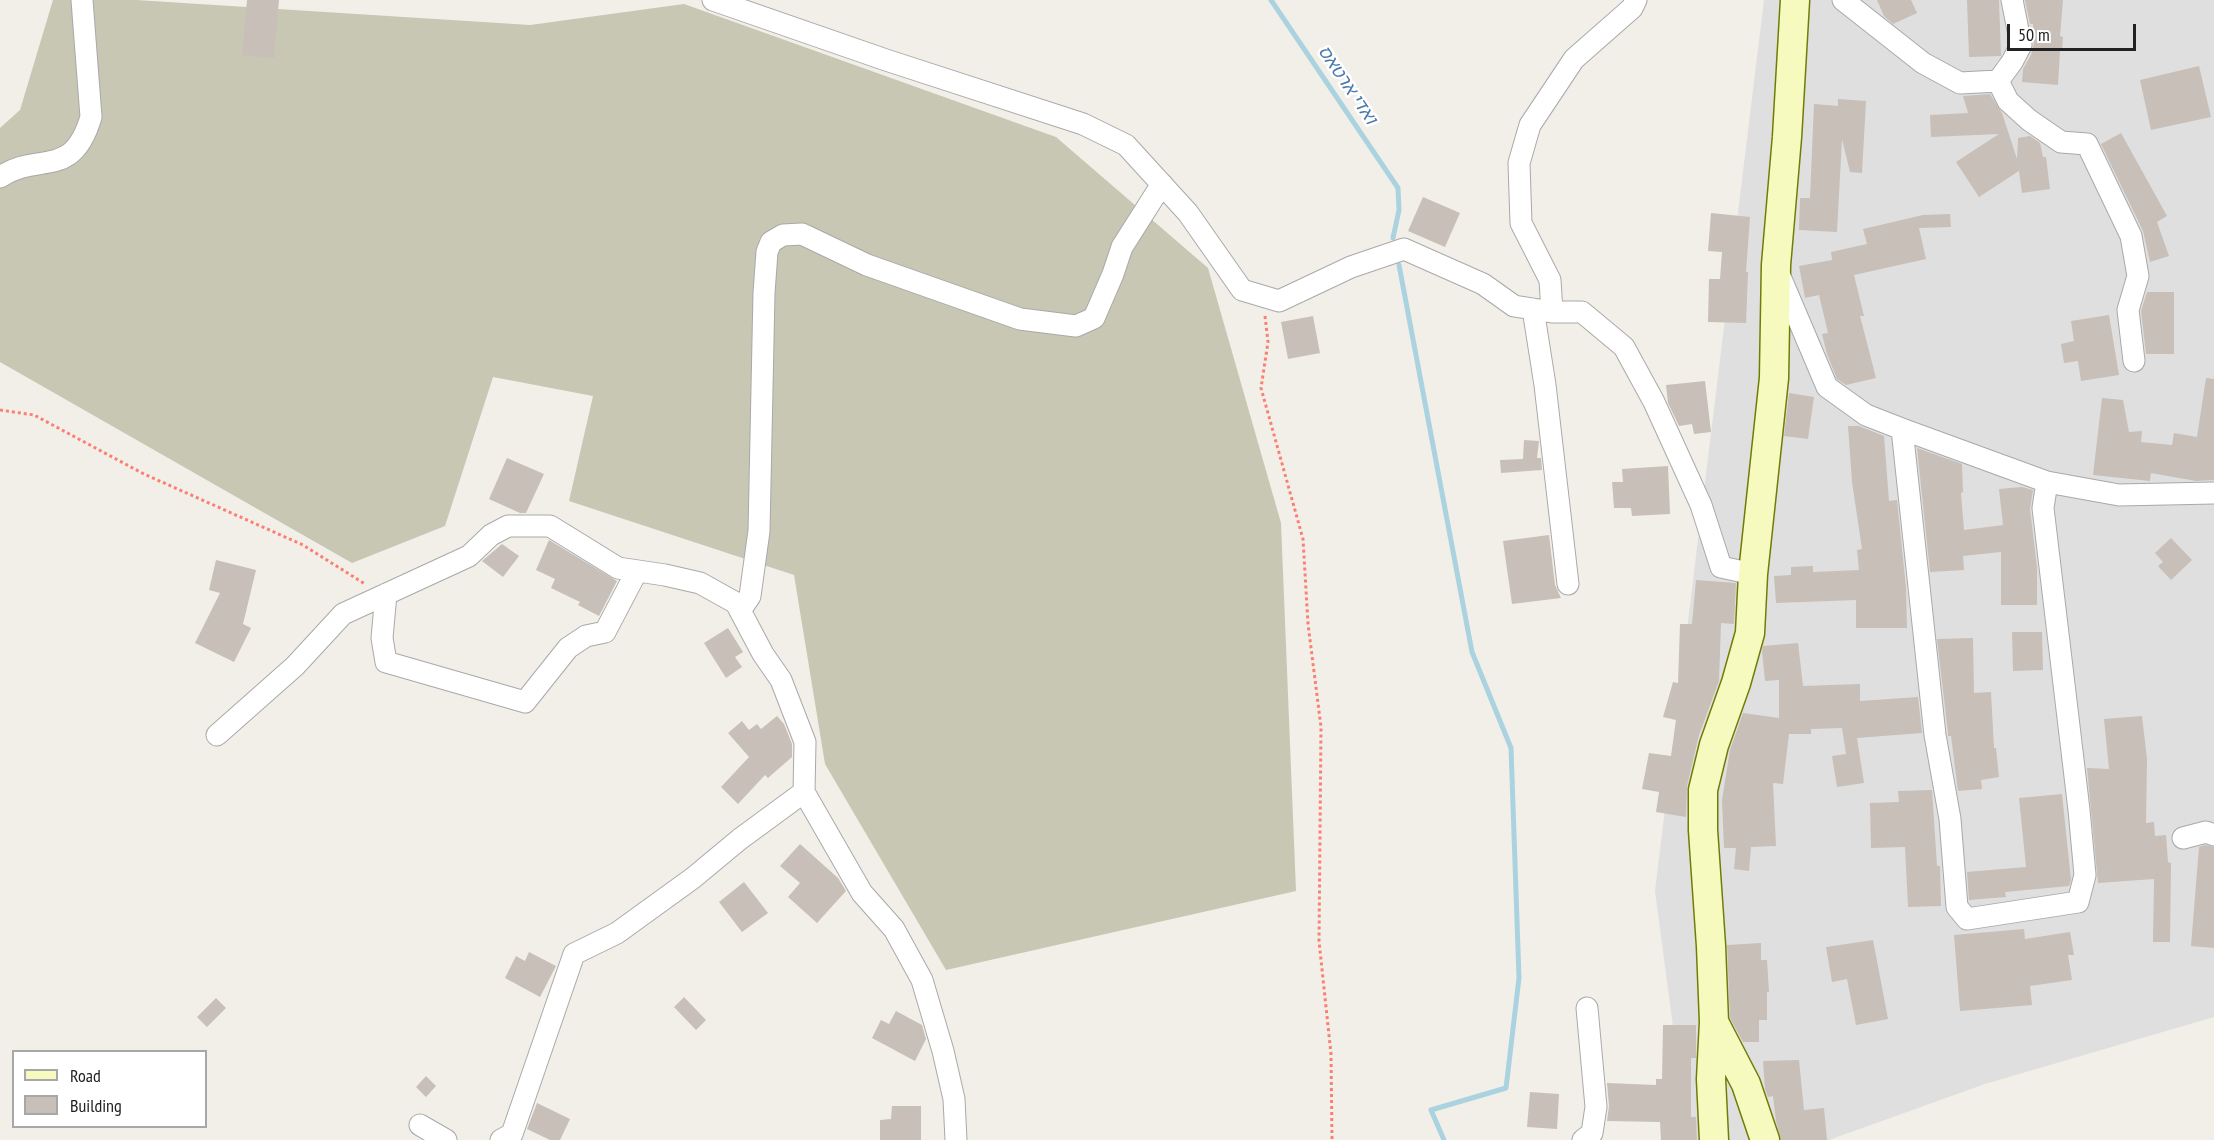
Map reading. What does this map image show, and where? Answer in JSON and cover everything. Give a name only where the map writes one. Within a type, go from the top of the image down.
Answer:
[{"type":"street","points":[[0,177],[11,169],[57,161],[75,150],[87,132],[91,117],[82,0]]},
{"type":"street","points":[[713,0],[1083,124],[1125,145],[1188,213],[1242,290],[1279,301],[1351,267],[1404,249],[1483,284],[1514,306],[1582,312],[1624,347],[1654,402],[1701,505],[1721,567],[1753,574]]},
{"type":"street","points":[[1568,584],[1545,385],[1542,310],[1550,280],[1521,223],[1519,163],[1530,125],[1574,59],[1632,8],[1636,0]]},
{"type":"street","points":[[1714,1140],[1711,1079],[1714,1022],[1703,830],[1703,790],[1714,745],[1736,683],[1750,633],[1753,574],[1774,378],[1776,265],[1787,137],[1795,0]]},
{"type":"street","points":[[1843,0],[1923,63],[1960,83],[1998,81]]},
{"type":"street","points":[[1998,81],[2022,45],[2012,0]]},
{"type":"street","points":[[1998,81],[2008,101],[2029,120],[2061,142],[2087,144],[2132,236],[2138,276],[2128,310],[2134,361]]},
{"type":"street","points":[[740,611],[750,596],[759,531],[764,293],[766,259],[771,242],[783,235],[802,234],[867,265],[1020,319],[1076,326],[1094,318],[1122,247],[1162,184]]},
{"type":"street","points":[[1776,265],[1827,387],[1866,415],[2047,482],[2119,495],[2214,493]]},
{"type":"street","points":[[1902,429],[1935,735],[1950,819],[1957,907],[1967,919],[2078,902],[2085,875],[2070,724],[2043,507],[2047,482]]},
{"type":"street","points":[[217,735],[295,666],[343,614],[469,556],[491,535],[508,526],[550,525],[618,568],[700,583],[736,603],[763,654],[781,680],[805,742],[804,792],[862,893],[894,929],[922,980],[943,1051],[954,1099],[956,1140]]},
{"type":"street","points":[[386,594],[382,638],[386,662],[525,702],[568,648],[586,636],[605,632],[637,571]]},
{"type":"street","points":[[501,1140],[512,1134],[574,954],[618,933],[804,792]]},
{"type":"street","points":[[2183,838],[2206,832],[2214,835]]},
{"type":"street","points":[[1583,1140],[1592,1133],[1596,1107],[1587,1008]]},
{"type":"street","points":[[1714,1022],[1746,1084],[1765,1140]]},
{"type":"street","points":[[420,1125],[446,1140]]},
{"type":"path","points":[[1262,296],[1269,342],[1261,388],[1302,539],[1308,624],[1321,727],[1320,942],[1331,1054],[1332,1140]]},
{"type":"path","points":[[0,410],[34,416],[144,474],[303,545],[355,579],[386,594]]},
{"type":"shaded area","points":[[53,0],[136,0],[530,25],[684,4],[1056,137],[1208,268],[1281,523],[1296,891],[946,970],[825,764],[794,575],[569,501],[593,396],[493,377],[445,526],[352,563],[0,362],[0,128],[20,110]]},
{"type":"shaded area","points":[[1764,0],[2214,0],[2214,1017],[1985,1084],[1829,1140],[1688,1140],[1655,891]]},
{"type":"building","points":[[247,0],[279,0],[274,58],[242,55]]},
{"type":"building","points":[[1877,0],[1911,0],[1917,13],[1893,24],[1884,16]]},
{"type":"building","points":[[1967,0],[1999,0],[2001,56],[1969,57]]},
{"type":"building","points":[[2025,0],[2063,0],[2060,36],[2063,37],[2058,85],[2022,82],[2023,69],[2031,55],[2034,43],[2033,24],[2030,24]]},
{"type":"building","points":[[2199,66],[2211,117],[2151,130],[2140,80]]},
{"type":"building","points":[[1990,94],[2002,113],[2017,159],[2018,138],[2030,136],[2040,143],[2043,157],[2046,157],[2050,189],[2022,193],[2019,171],[1979,197],[1956,162],[1999,134],[1931,137],[1930,115],[1968,113],[1963,96]]},
{"type":"building","points":[[1838,99],[1866,101],[1862,173],[1850,172],[1842,139],[1837,232],[1799,230],[1800,198],[1810,198],[1814,104],[1838,106]]},
{"type":"building","points":[[2121,133],[2167,216],[2157,222],[2169,256],[2150,262],[2143,231],[2101,144]]},
{"type":"building","points":[[1423,197],[1460,213],[1445,247],[1408,231]]},
{"type":"building","points":[[1711,213],[1750,217],[1746,272],[1748,272],[1746,323],[1708,322],[1709,279],[1720,279],[1722,252],[1708,251]]},
{"type":"building","points":[[1950,214],[1951,227],[1919,228],[1926,259],[1854,275],[1864,316],[1860,316],[1876,378],[1846,385],[1837,379],[1827,354],[1822,334],[1828,333],[1819,295],[1805,298],[1799,266],[1832,260],[1831,252],[1867,244],[1863,229],[1923,215]]},
{"type":"building","points":[[2147,292],[2174,292],[2174,354],[2146,354],[2141,311]]},
{"type":"building","points":[[2109,315],[2119,375],[2081,381],[2078,361],[2064,363],[2061,344],[2074,341],[2071,321]]},
{"type":"building","points":[[1313,316],[1320,353],[1288,359],[1281,322]]},
{"type":"building","points":[[2206,378],[2214,379],[2214,480],[2196,481],[2151,473],[2150,481],[2093,475],[2102,398],[2123,400],[2129,432],[2142,431],[2141,442],[2172,445],[2174,433],[2197,437]]},
{"type":"building","points":[[1705,381],[1711,432],[1694,434],[1692,424],[1679,426],[1668,403],[1666,385]]},
{"type":"building","points":[[1789,393],[1814,397],[1808,439],[1784,436]]},
{"type":"building","points":[[1848,426],[1859,426],[1884,436],[1889,501],[1897,500],[1906,588],[1907,628],[1856,628],[1856,600],[1776,603],[1774,576],[1791,575],[1791,567],[1813,566],[1813,572],[1859,570],[1857,550],[1862,549],[1852,482]]},
{"type":"building","points":[[1524,440],[1539,441],[1537,458],[1541,458],[1542,470],[1501,473],[1500,460],[1523,459]]},
{"type":"building","points":[[1917,448],[1962,464],[1963,492],[1961,493],[1964,530],[2003,525],[1999,489],[2022,487],[2033,490],[2030,509],[2037,567],[2037,605],[2001,605],[2001,552],[1963,556],[1964,570],[1930,572]]},
{"type":"building","points":[[507,458],[544,474],[526,513],[520,513],[489,499]]},
{"type":"building","points":[[1668,466],[1670,514],[1632,516],[1631,508],[1614,508],[1612,482],[1623,482],[1622,469]]},
{"type":"building","points":[[1549,535],[1555,585],[1561,598],[1512,604],[1503,541]]},
{"type":"building","points":[[2171,538],[2192,560],[2171,580],[2158,566],[2163,562],[2155,553]]},
{"type":"building","points":[[549,540],[617,581],[599,616],[578,605],[580,602],[551,588],[555,579],[536,570]]},
{"type":"building","points":[[502,544],[519,556],[503,577],[482,561]]},
{"type":"building","points":[[216,560],[256,570],[243,624],[251,628],[234,662],[195,643],[220,593],[209,590]]},
{"type":"building","points":[[1696,580],[1736,583],[1734,624],[1721,623],[1719,681],[1699,735],[1687,786],[1686,817],[1656,812],[1659,792],[1642,789],[1649,753],[1671,756],[1676,720],[1663,717],[1673,682],[1678,683],[1680,624],[1692,624]]},
{"type":"building","points":[[728,628],[743,652],[735,657],[742,667],[726,678],[704,643]]},
{"type":"building","points":[[2012,632],[2042,632],[2043,670],[2013,671]]},
{"type":"building","points":[[1973,638],[1974,693],[1991,692],[1994,748],[1996,748],[1999,777],[1981,780],[1982,789],[1958,791],[1951,736],[1948,736],[1937,639]]},
{"type":"building","points":[[1798,643],[1803,686],[1860,684],[1860,701],[1918,697],[1922,733],[1857,738],[1864,783],[1837,787],[1832,756],[1846,754],[1842,728],[1811,729],[1811,734],[1789,734],[1783,784],[1773,783],[1776,846],[1751,847],[1749,871],[1734,869],[1736,848],[1724,848],[1722,800],[1730,750],[1743,713],[1779,718],[1779,680],[1765,681],[1763,646]]},
{"type":"building","points":[[777,716],[784,724],[792,744],[792,757],[768,778],[765,775],[738,804],[721,787],[749,757],[728,733],[742,721],[749,730],[757,724],[761,729]]},
{"type":"building","points":[[2142,716],[2147,759],[2146,823],[2154,822],[2155,836],[2166,835],[2168,862],[2171,863],[2170,942],[2153,942],[2154,879],[2098,883],[2087,768],[2109,769],[2104,719]]},
{"type":"building","points":[[1932,790],[1937,866],[1940,866],[1941,906],[1908,907],[1905,847],[1871,848],[1870,803],[1899,802],[1898,791]]},
{"type":"building","points":[[2062,794],[2071,880],[2069,886],[2005,892],[2006,897],[1969,900],[1967,872],[2026,867],[2019,798]]},
{"type":"building","points":[[800,844],[838,878],[846,891],[817,923],[788,897],[800,883],[780,866]]},
{"type":"building","points":[[2205,845],[2214,847],[2214,948],[2191,946],[2199,847]]},
{"type":"building","points":[[744,882],[768,913],[742,932],[719,902]]},
{"type":"building","points":[[2024,929],[2025,939],[2070,932],[2074,955],[2068,955],[2072,980],[2030,986],[2032,1005],[1960,1011],[1954,935]]},
{"type":"building","points":[[1873,940],[1888,1019],[1856,1025],[1847,979],[1832,982],[1826,947]]},
{"type":"building","points":[[1761,943],[1761,960],[1767,960],[1769,992],[1767,992],[1767,1020],[1759,1020],[1759,1042],[1743,1042],[1730,1018],[1727,945]]},
{"type":"building","points":[[529,952],[556,966],[540,997],[505,978],[516,956],[525,961]]},
{"type":"building","points":[[684,997],[706,1020],[696,1030],[674,1007]]},
{"type":"building","points":[[216,998],[226,1008],[207,1027],[197,1017]]},
{"type":"building","points":[[896,1011],[922,1025],[926,1039],[915,1061],[872,1038],[881,1020],[889,1024]]},
{"type":"building","points":[[1663,1025],[1696,1025],[1696,1058],[1691,1058],[1691,1117],[1696,1117],[1697,1140],[1661,1140],[1660,1122],[1607,1121],[1609,1106],[1607,1083],[1656,1085],[1656,1079],[1662,1079]]},
{"type":"building","points":[[1799,1060],[1804,1110],[1824,1108],[1827,1140],[1781,1140],[1773,1096],[1768,1097],[1765,1089],[1763,1061]]},
{"type":"building","points":[[426,1076],[436,1086],[426,1097],[416,1087]]},
{"type":"building","points":[[1530,1092],[1559,1094],[1557,1129],[1527,1127]]},
{"type":"building","points":[[537,1103],[570,1119],[560,1140],[550,1140],[527,1129]]},
{"type":"building","points":[[892,1106],[921,1106],[921,1140],[880,1140],[880,1120],[891,1119]]},
{"type":"waterway","name":"ואדי ארטאס","points":[[1271,0],[1398,188],[1399,210],[1393,238]]},
{"type":"waterway","points":[[1399,265],[1472,652],[1511,748],[1519,978],[1506,1088],[1431,1110],[1444,1140]]}]
